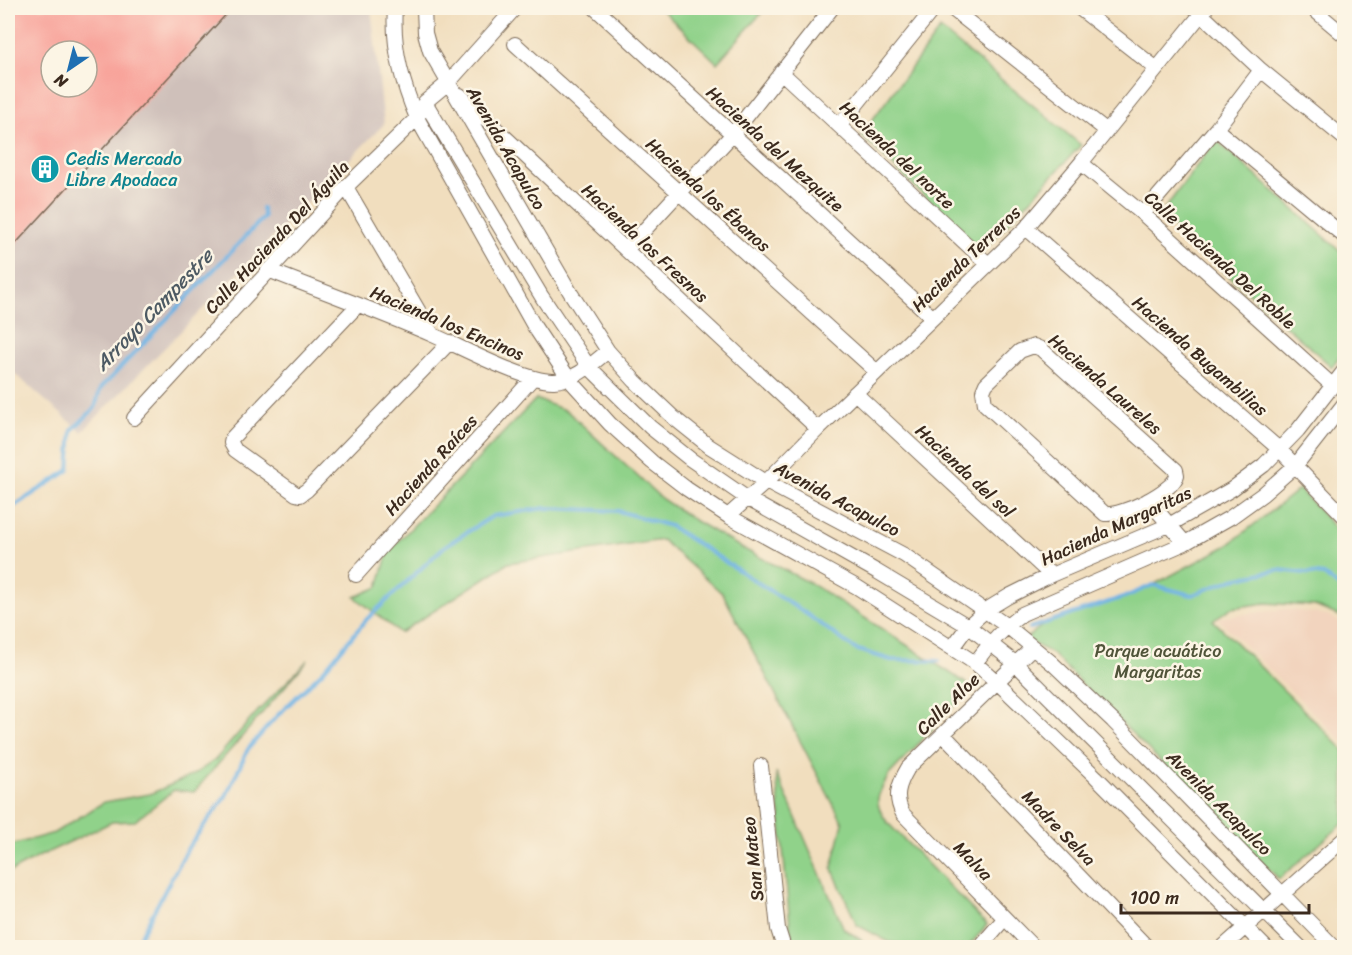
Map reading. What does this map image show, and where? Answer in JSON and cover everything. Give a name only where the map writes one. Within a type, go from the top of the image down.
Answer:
[{"type":"street","points":[[395,8],[396,48],[406,91],[417,118],[534,326],[569,379],[610,424],[652,462],[728,516],[857,587],[975,663],[1096,777],[1266,948]]},
{"type":"street","name":"Avenida Acapulco","points":[[423,8],[424,33],[430,51],[448,83],[570,292],[608,351],[635,381],[674,418],[709,446],[766,482],[904,555],[986,610],[1033,647],[1113,722],[1335,948]]},
{"type":"street","name":"Calle Hacienda Del Águila","points":[[134,418],[346,187],[417,118],[425,102],[448,83],[515,8]]},
{"type":"street","name":"Hacienda del Mezquite","points":[[595,8],[932,317]]},
{"type":"street","points":[[626,250],[732,135],[832,8]]},
{"type":"street","points":[[840,125],[934,8]]},
{"type":"street","points":[[951,8],[1107,131]]},
{"type":"street","points":[[1079,8],[1156,69]]},
{"type":"street","points":[[1312,8],[1344,35]]},
{"type":"street","points":[[1201,10],[1261,70],[1344,138]]},
{"type":"street","name":"Hacienda Terreros","points":[[728,516],[766,482],[932,317],[1026,228],[1107,131],[1201,10]]},
{"type":"street","name":"Hacienda los Ébanos","points":[[515,44],[877,372]]},
{"type":"street","points":[[1143,214],[1216,129],[1261,70]]},
{"type":"street","name":"Hacienda del norte","points":[[781,72],[988,264]]},
{"type":"street","name":"Hacienda los Fresnos","points":[[448,83],[818,429]]},
{"type":"street","points":[[425,102],[542,297],[589,367],[650,427],[690,459],[748,499],[968,626],[1015,663],[1301,948]]},
{"type":"street","points":[[1216,129],[1344,236]]},
{"type":"street","name":"Calle Hacienda Del Roble","points":[[1081,163],[1143,214],[1333,386]]},
{"type":"street","points":[[346,187],[432,334]]},
{"type":"street","name":"Hacienda Bugambilias","points":[[1026,228],[1279,449],[1344,516]]},
{"type":"street","name":"Hacienda los Encinos","points":[[268,270],[432,334],[532,378],[555,381],[569,379]]},
{"type":"street","points":[[358,305],[232,438],[231,443],[235,450],[296,494],[300,495],[307,490],[450,342]]},
{"type":"street","name":"Hacienda Laureles","points":[[1034,346],[1041,349],[1176,470],[1177,475],[1173,484],[1149,500],[1108,515],[1102,512],[985,404],[983,391],[986,384],[1020,351],[1034,346]]},
{"type":"street","points":[[569,379],[589,367],[608,351]]},
{"type":"street","name":"Hacienda Margaritas","points":[[952,648],[968,626],[986,610],[1008,596],[1051,575],[1170,525],[1232,489],[1264,465],[1298,430],[1344,371]]},
{"type":"street","name":"Hacienda Raíces","points":[[356,576],[532,378]]},
{"type":"street","name":"Hacienda del sol","points":[[855,393],[1051,575]]},
{"type":"street","points":[[975,663],[990,643],[1022,614],[1185,543],[1231,517],[1263,494],[1296,465],[1344,404]]},
{"type":"street","points":[[1149,500],[1185,543]]},
{"type":"street","name":"Calle Aloe","points":[[897,793],[908,768],[1033,647]]},
{"type":"street","name":"Madre Selva","points":[[943,734],[1148,948]]},
{"type":"street","name":"San Mateo","points":[[761,766],[778,929],[784,948]]},
{"type":"street","name":"Malva","points":[[897,793],[898,804],[903,814],[1034,948]]},
{"type":"street","points":[[1222,948],[1344,839]]},
{"type":"street","points":[[979,948],[1004,919]]},
{"type":"shaded area","points":[[8,8],[371,8],[384,124],[82,432],[8,368]]},
{"type":"shaded area","points":[[1285,609],[1327,615],[1344,624],[1344,743],[1217,618]]},
{"type":"green space","points":[[660,8],[766,8],[717,63]]},
{"type":"green space","points":[[940,29],[1081,145],[982,252],[861,135]]},
{"type":"green space","points":[[1216,140],[1344,254],[1344,352],[1332,367],[1160,215]]},
{"type":"green space","points":[[536,399],[567,411],[662,499],[742,548],[812,584],[972,687],[889,775],[878,798],[879,809],[887,822],[987,925],[968,947],[914,947],[889,942],[857,925],[832,868],[843,823],[723,594],[662,540],[508,563],[400,633],[355,597],[378,587],[388,552]]},
{"type":"green space","name":"Parque acuático Margaritas","points":[[1299,489],[1344,538],[1344,618],[1315,606],[1266,603],[1231,608],[1213,620],[1344,750],[1344,823],[1279,879],[1051,653],[1025,639],[1048,621],[1127,596],[1153,585],[1228,545]]},
{"type":"green space","points":[[308,660],[194,792],[174,790],[135,821],[112,822],[8,873],[8,846],[54,833],[104,802],[150,794],[193,775],[215,760],[258,711]]},
{"type":"green space","points":[[776,772],[844,929],[872,947],[792,947]]},
{"type":"building","name":"Cedis Mercado Libre Apodaca","points":[[8,8],[232,8],[8,252]]},
{"type":"waterway","name":"Arroyo Campestre","points":[[8,510],[69,470],[72,430],[95,408],[100,389],[264,217],[262,208]]},
{"type":"waterway","points":[[134,948],[189,846],[226,796],[248,749],[277,716],[324,670],[367,619],[445,546],[493,516],[546,508],[618,511],[670,526],[805,613],[855,649],[891,660],[939,661]]},
{"type":"waterway","points":[[1030,628],[1127,596],[1153,585],[1192,595],[1233,579],[1278,570],[1324,575],[1344,591]]},
{"type":"place","name":"Cedis Mercado Libre Apodaca","points":[[45,169]]}]
